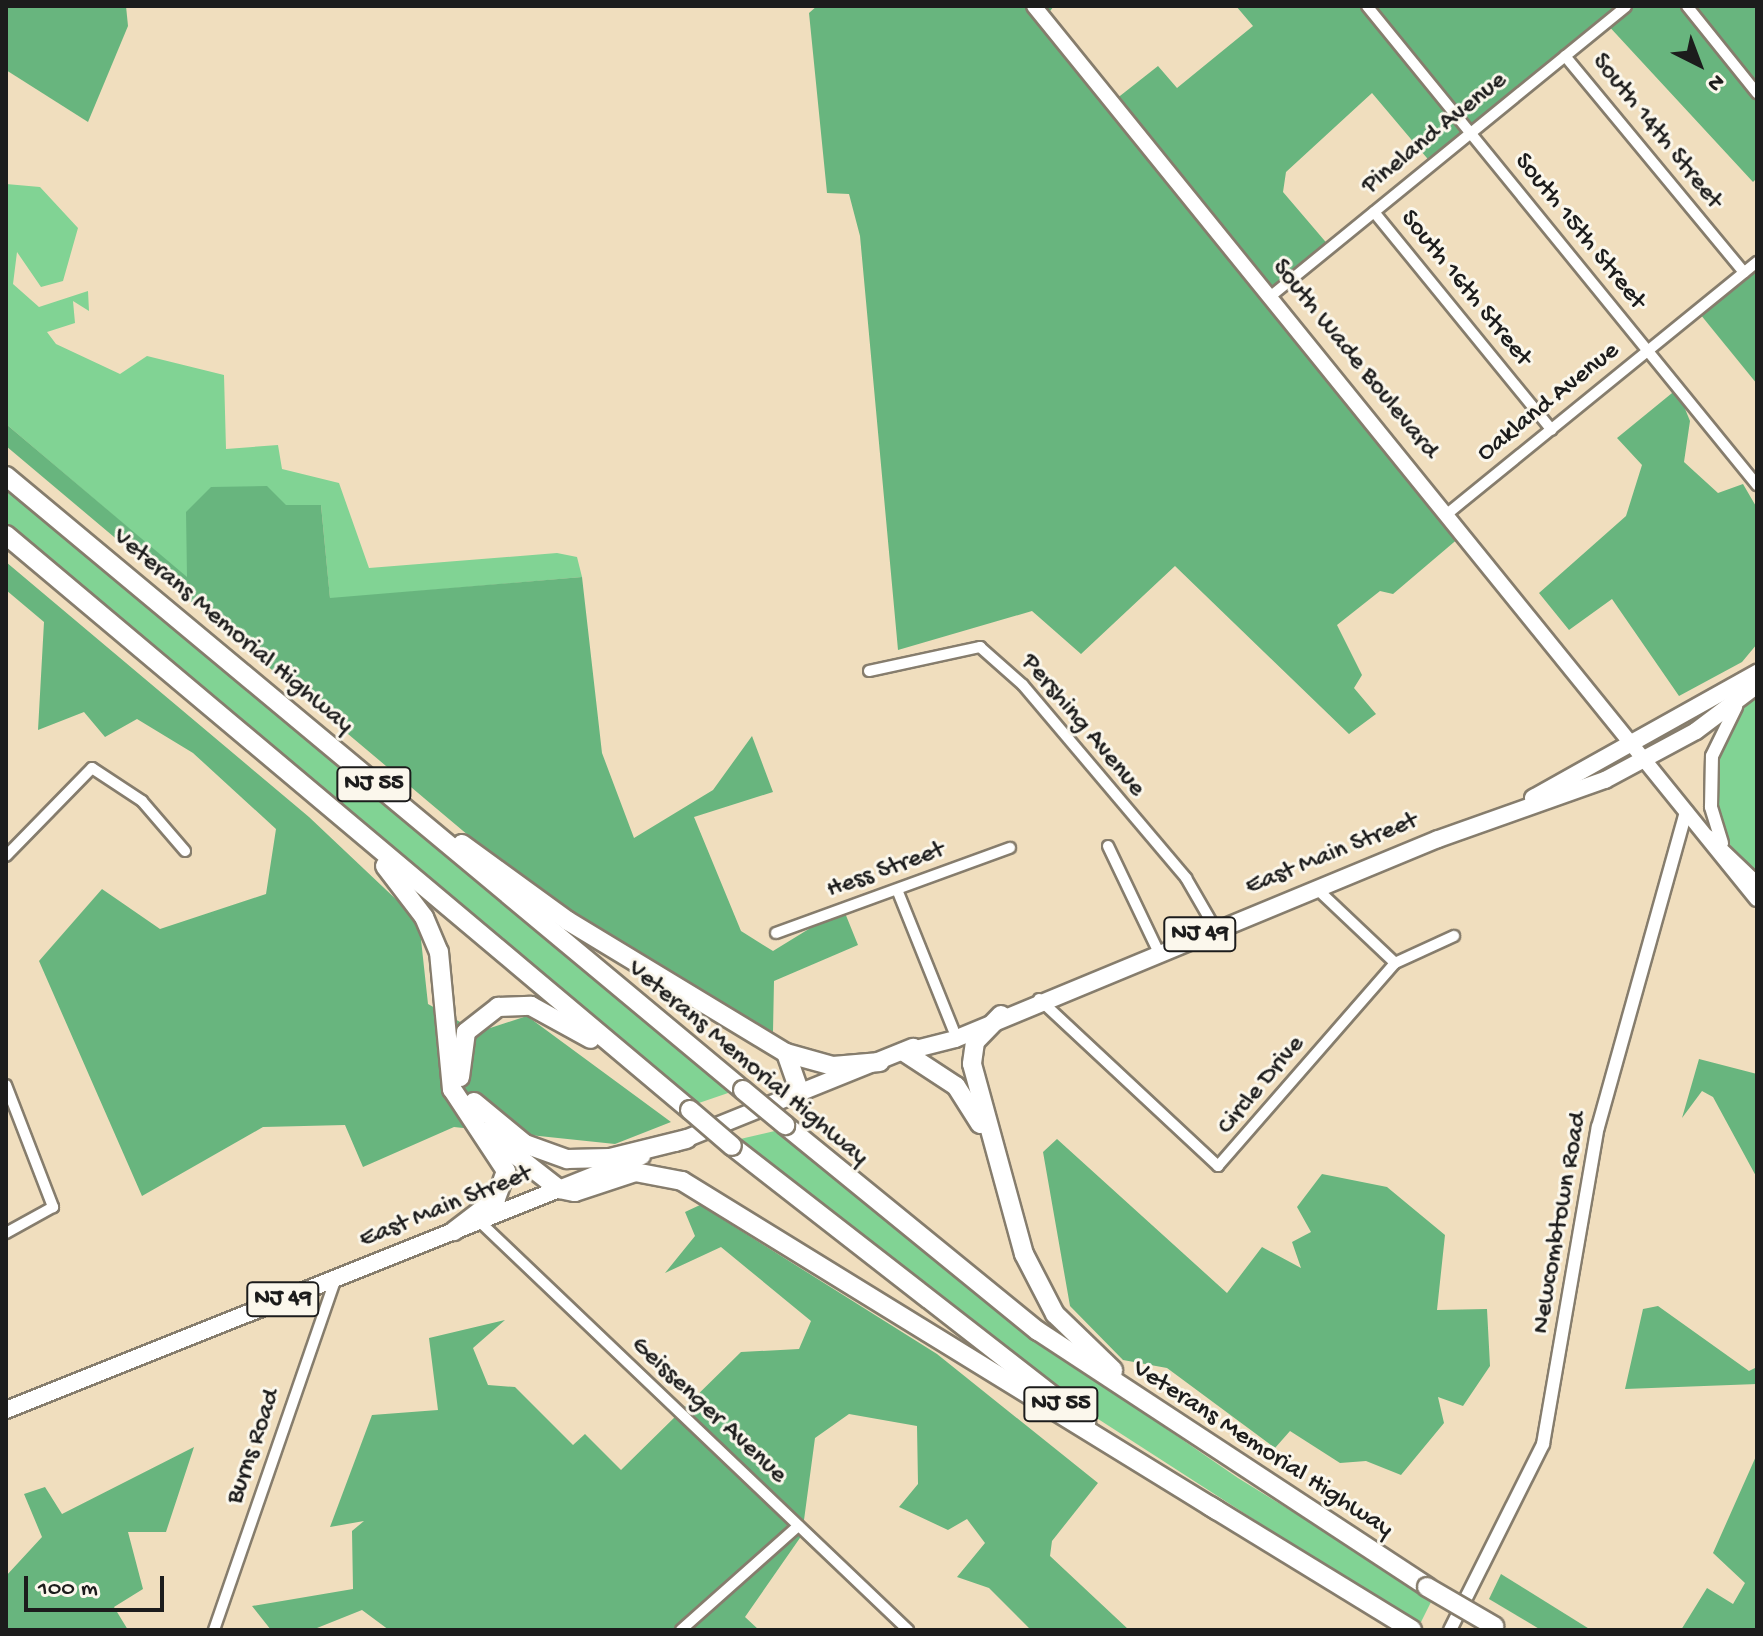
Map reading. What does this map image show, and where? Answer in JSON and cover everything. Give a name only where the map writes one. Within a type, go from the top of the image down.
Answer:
[{"type":"highway","name":"Veterans Memorial Highway","points":[[6,476],[1026,1322],[1243,1468],[1427,1587],[1497,1628]]},
{"type":"highway","name":"NJ 55","points":[[6,535],[732,1146],[930,1307],[1218,1511],[1412,1630]]},
{"type":"highway","points":[[279,705],[545,906],[786,1053],[833,1066],[880,1062]]},
{"type":"highway","points":[[246,736],[387,868],[424,917],[442,967],[449,1082],[486,1132],[504,1163],[505,1186],[454,1231]]},
{"type":"highway","points":[[656,1080],[524,1005],[484,1013],[458,1052],[471,1099],[535,1149],[588,1160],[687,1139]]},
{"type":"highway","points":[[1001,1015],[975,1042],[972,1058],[998,1167],[1033,1279],[1055,1314],[1100,1361],[1243,1468]]},
{"type":"highway","points":[[904,1052],[961,1092],[998,1167]]},
{"type":"highway","points":[[786,1053],[800,1093]]},
{"type":"highway","points":[[486,1132],[559,1189],[575,1192],[635,1172],[682,1181],[1218,1511]]},
{"type":"main road","name":"South Wade Boulevard","points":[[1034,6],[1636,744],[1757,899]]},
{"type":"main road","name":"East Main Street","points":[[1504,815],[1636,744],[1757,673]]},
{"type":"main road","name":"East Main Street","points":[[6,1410],[1647,758],[1753,689]]},
{"type":"main road","points":[[1708,837],[1722,843],[1757,884]]},
{"type":"main road","name":"East Main Street","points":[[904,1052],[953,1029],[1001,1015]]},
{"type":"street","name":"South 15th Street","points":[[1367,6],[1757,485]]},
{"type":"street","name":"Pineland Avenue","points":[[1271,296],[1626,6]]},
{"type":"street","points":[[1687,6],[1757,93]]},
{"type":"street","name":"South 14th Street","points":[[1565,56],[1744,272]]},
{"type":"street","name":"South 16th Street","points":[[1374,212],[1552,430]]},
{"type":"street","name":"Oakland Avenue","points":[[1447,514],[1757,262]]},
{"type":"street","name":"Pershing Avenue","points":[[869,671],[980,647],[1023,685],[1186,878],[1215,928]]},
{"type":"street","points":[[1722,843],[1711,807],[1712,756],[1723,721],[1753,689]]},
{"type":"street","points":[[6,856],[92,768],[142,801],[185,851]]},
{"type":"street","name":"Newcombtown Road","points":[[1450,1630],[1543,1444],[1598,1127],[1686,811]]},
{"type":"street","points":[[1108,846],[1158,951]]},
{"type":"street","name":"Hess Street","points":[[776,933],[898,892],[1010,848]]},
{"type":"street","points":[[1316,888],[1395,963],[1454,936]]},
{"type":"street","points":[[898,892],[953,1029]]},
{"type":"street","name":"Circle Drive","points":[[1039,998],[1218,1166],[1395,963]]},
{"type":"street","points":[[6,1085],[50,1189],[47,1216],[6,1233]]},
{"type":"street","name":"Geissenger Avenue","points":[[479,1221],[908,1630]]},
{"type":"street","name":"Burns Road","points":[[214,1630],[336,1278]]},
{"type":"street","points":[[681,1630],[798,1526]]},
{"type":"green space","points":[[6,6],[126,6],[128,26],[88,122],[6,70]]},
{"type":"green space","points":[[817,6],[1054,6],[1043,20],[1111,103],[1158,66],[1177,88],[1253,26],[1236,6],[1757,6],[1757,178],[1753,182],[1605,22],[1432,164],[1372,93],[1286,172],[1283,192],[1330,247],[1270,299],[1460,537],[1393,594],[1380,591],[1337,625],[1362,675],[1354,688],[1376,714],[1349,734],[1175,566],[1081,654],[1032,611],[898,650],[860,236],[849,194],[827,193],[809,13]]},
{"type":"green space","points":[[6,184],[40,187],[78,228],[63,281],[41,287],[17,252],[13,284],[39,307],[88,291],[89,311],[73,301],[75,323],[47,332],[56,344],[120,374],[147,356],[224,375],[226,449],[278,445],[282,469],[339,483],[369,568],[557,553],[577,557],[582,577],[330,599],[321,505],[187,578],[6,424]]},
{"type":"green space","points":[[1757,259],[1757,384],[1696,309]]},
{"type":"green space","points":[[1677,389],[1690,421],[1684,462],[1718,493],[1743,484],[1757,508],[1757,644],[1742,662],[1679,696],[1612,599],[1569,630],[1539,593],[1626,516],[1642,465],[1617,438]]},
{"type":"green space","points":[[6,424],[187,577],[186,512],[211,487],[267,486],[286,505],[321,505],[330,598],[582,577],[602,753],[634,838],[713,790],[752,736],[773,792],[694,817],[741,931],[773,951],[843,908],[858,945],[774,981],[773,1032],[557,910],[6,446]]},
{"type":"green space","points":[[6,484],[731,1092],[693,1105],[6,528]]},
{"type":"green space","points":[[6,562],[309,817],[419,921],[428,1004],[478,1032],[527,1016],[671,1122],[615,1144],[454,1127],[363,1167],[345,1125],[263,1127],[142,1196],[39,961],[102,889],[160,929],[266,894],[276,829],[193,753],[137,719],[105,737],[84,712],[38,730],[44,622],[6,590]]},
{"type":"green space","points":[[1757,685],[1757,884],[1714,821],[1717,734]]},
{"type":"green space","points":[[1699,1059],[1757,1074],[1757,1178],[1713,1097],[1702,1091],[1682,1118]]},
{"type":"green space","points":[[779,1130],[1033,1337],[1238,1478],[1433,1598],[1419,1626],[1064,1397],[736,1140]]},
{"type":"green space","points":[[1057,1139],[1227,1293],[1262,1247],[1301,1268],[1292,1242],[1311,1232],[1297,1207],[1322,1174],[1387,1187],[1445,1235],[1437,1310],[1487,1309],[1490,1366],[1463,1406],[1438,1397],[1444,1423],[1401,1475],[1366,1461],[1340,1463],[1290,1431],[1275,1448],[1167,1368],[1123,1360],[1070,1306],[1043,1152]]},
{"type":"green space","points":[[700,1205],[937,1354],[1098,1483],[1052,1541],[1050,1556],[1129,1630],[1031,1630],[989,1588],[957,1577],[985,1543],[967,1519],[948,1530],[899,1507],[918,1484],[917,1426],[849,1414],[815,1438],[802,1535],[745,1617],[759,1630],[389,1630],[362,1610],[312,1630],[271,1630],[252,1606],[353,1589],[352,1531],[364,1521],[330,1527],[372,1415],[438,1410],[429,1338],[505,1320],[473,1348],[488,1385],[515,1387],[573,1445],[585,1434],[621,1470],[741,1352],[799,1349],[811,1321],[721,1247],[665,1273],[695,1236],[685,1212]]},
{"type":"green space","points":[[1658,1306],[1749,1371],[1757,1367],[1757,1384],[1625,1389],[1643,1309]]},
{"type":"green space","points":[[194,1447],[166,1532],[128,1532],[143,1589],[114,1607],[128,1630],[6,1630],[6,1576],[42,1537],[24,1494],[45,1487],[62,1514]]},
{"type":"green space","points":[[1757,1454],[1757,1630],[1681,1630],[1707,1588],[1733,1604],[1745,1583],[1713,1553]]},
{"type":"green space","points":[[1501,1574],[1591,1630],[1541,1630],[1489,1599]]}]
